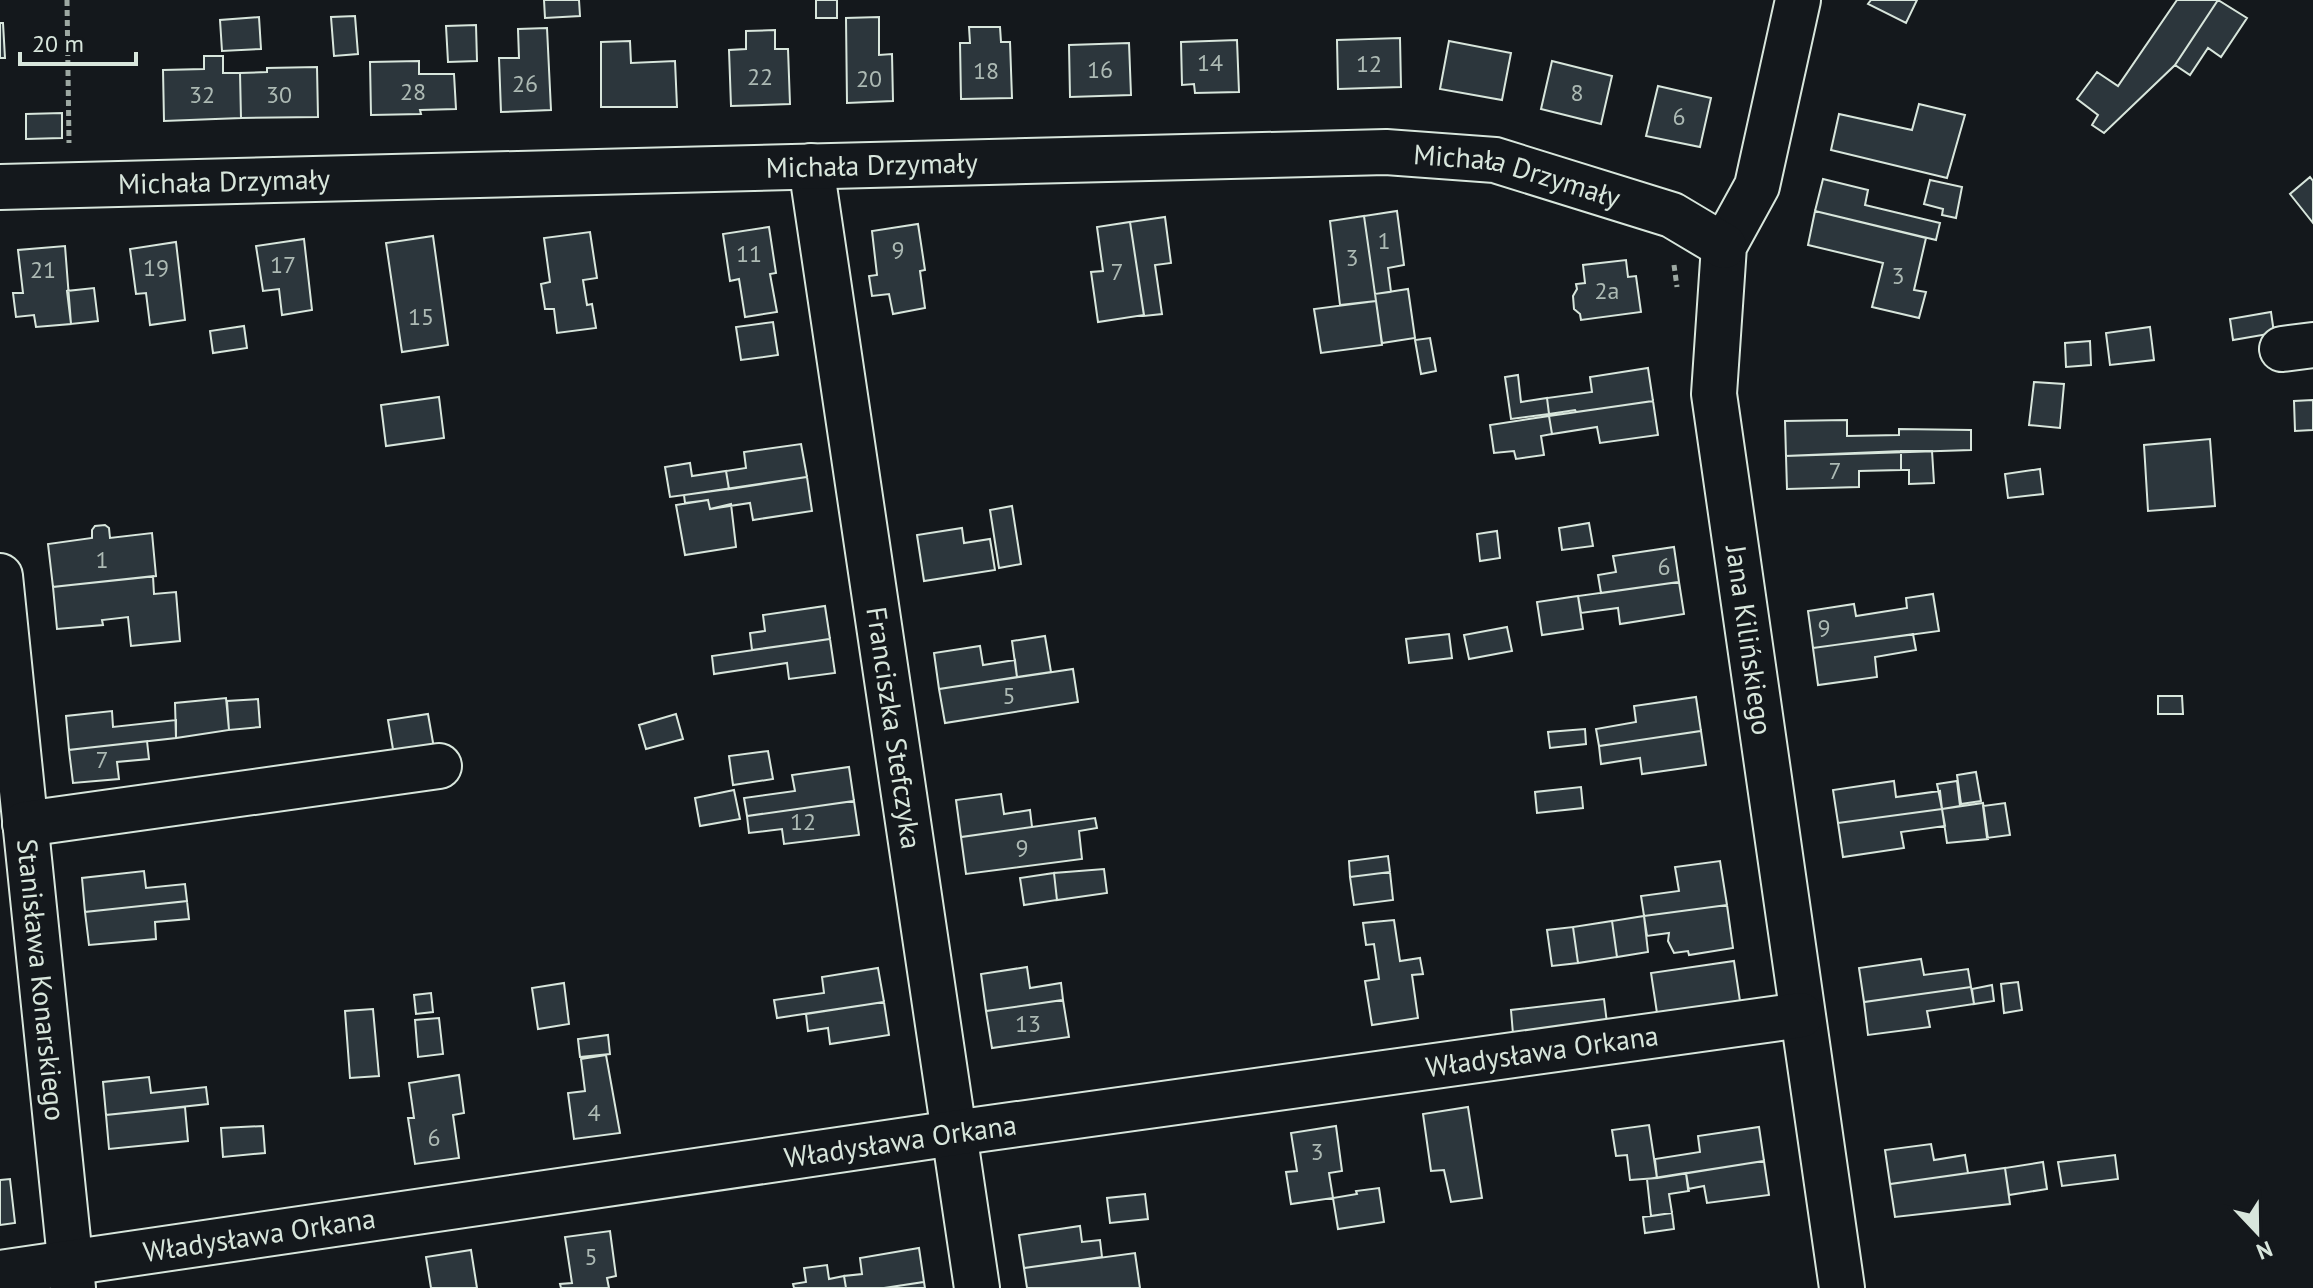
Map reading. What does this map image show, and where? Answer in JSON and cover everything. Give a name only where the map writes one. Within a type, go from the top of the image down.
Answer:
[{"type":"street","name":"Jana Kilińskiego","points":[[1798,0],[1757,186],[1724,246],[1714,394],[1842,1288]]},
{"type":"street","name":"Michała Drzymały","points":[[0,187],[1386,152],[1495,160],[1672,215],[1724,246]]},
{"type":"street","name":"Franciszka Stefczyka","points":[[811,166],[977,1288]]},
{"type":"street","name":"Stanisława Konarskiego","points":[[0,576],[71,1276]]},
{"type":"street","points":[[25,824],[439,766]]},
{"type":"street","name":"Władysława Orkana","points":[[0,1273],[71,1276],[954,1133],[1801,1015]]},
{"type":"path","points":[[67,0],[69,148]]},
{"type":"building","points":[[544,0],[579,0],[580,16],[545,18]]},
{"type":"building","points":[[816,0],[837,0],[837,18],[816,18]]},
{"type":"building","points":[[1871,0],[1917,0],[1906,23],[1868,4]]},
{"type":"building","points":[[2177,0],[2218,0],[2175,65],[2104,133],[2092,125],[2098,115],[2077,99],[2097,72],[2118,86]]},
{"type":"building","points":[[2218,0],[2247,18],[2221,57],[2208,48],[2190,75],[2175,65]]},
{"type":"building","points":[[355,16],[358,54],[334,56],[331,17]]},
{"type":"building","points":[[259,17],[261,49],[222,51],[220,20]]},
{"type":"building","points":[[879,17],[879,55],[892,54],[893,101],[847,103],[846,18]]},
{"type":"building","points":[[0,23],[3,23],[5,58],[0,58]]},
{"type":"building","points":[[476,25],[477,61],[448,62],[446,26]]},
{"type":"building","points":[[969,27],[1000,27],[1001,42],[1010,42],[1012,98],[961,99],[960,43],[970,43]]},
{"type":"building","points":[[547,28],[551,110],[501,112],[499,58],[519,58],[518,29]]},
{"type":"building","points":[[775,30],[775,49],[788,49],[790,104],[731,106],[729,50],[746,49],[746,31]]},
{"type":"building","points":[[1400,38],[1401,87],[1338,89],[1337,40]]},
{"type":"building","points":[[1237,40],[1239,92],[1195,93],[1194,84],[1182,85],[1181,42]]},
{"type":"building","points":[[630,41],[631,63],[675,61],[677,107],[601,107],[601,42]]},
{"type":"building","points":[[1449,41],[1511,53],[1502,100],[1440,89]]},
{"type":"building","points":[[1129,43],[1131,95],[1070,97],[1069,45]]},
{"type":"building","points":[[204,56],[223,56],[223,73],[240,73],[241,118],[164,121],[163,70],[204,69]]},
{"type":"building","points":[[419,61],[419,74],[454,74],[456,109],[420,110],[421,114],[371,115],[370,62]]},
{"type":"building","points":[[1552,61],[1612,76],[1601,124],[1541,109]]},
{"type":"building","points":[[317,67],[318,117],[241,118],[240,73],[267,72],[267,68]]},
{"type":"building","points":[[1658,86],[1711,98],[1700,147],[1646,136]]},
{"type":"building","points":[[1919,104],[1965,115],[1947,178],[1831,150],[1839,114],[1912,130]]},
{"type":"building","points":[[62,113],[62,138],[26,139],[26,114]]},
{"type":"building","points":[[2310,177],[2313,181],[2313,223],[2290,194]]},
{"type":"building","points":[[1823,179],[1868,190],[1865,205],[1940,223],[1936,240],[1815,211]]},
{"type":"building","points":[[1930,180],[1962,187],[1956,218],[1942,215],[1943,209],[1924,204]]},
{"type":"building","points":[[1397,211],[1404,265],[1388,268],[1391,292],[1375,294],[1364,216]]},
{"type":"building","points":[[1815,211],[1926,238],[1914,290],[1926,292],[1919,318],[1872,307],[1883,263],[1808,245]]},
{"type":"building","points":[[1364,216],[1376,301],[1340,305],[1330,221]]},
{"type":"building","points":[[1165,217],[1171,263],[1155,265],[1162,314],[1144,316],[1130,222]]},
{"type":"building","points":[[1130,222],[1144,315],[1098,322],[1091,272],[1103,271],[1097,227]]},
{"type":"building","points":[[918,224],[925,270],[920,271],[925,308],[893,314],[889,294],[872,296],[869,276],[877,275],[872,231]]},
{"type":"building","points":[[769,227],[776,273],[770,274],[777,312],[745,317],[739,279],[730,281],[723,234]]},
{"type":"building","points":[[590,232],[597,278],[583,280],[587,305],[592,304],[596,328],[557,333],[554,309],[545,309],[541,284],[550,282],[544,238]]},
{"type":"building","points":[[433,236],[448,345],[402,352],[386,243]]},
{"type":"building","points":[[304,239],[312,310],[282,315],[279,289],[263,291],[256,246]]},
{"type":"building","points":[[176,242],[185,320],[150,325],[146,293],[136,294],[130,249]]},
{"type":"building","points":[[65,246],[71,324],[36,327],[34,315],[16,317],[13,293],[23,293],[18,250]]},
{"type":"building","points":[[1626,260],[1628,277],[1636,276],[1641,312],[1581,320],[1574,309],[1573,296],[1576,284],[1585,283],[1583,265]]},
{"type":"building","points":[[94,288],[98,321],[71,324],[67,291]]},
{"type":"building","points":[[1408,289],[1415,338],[1382,343],[1375,294]]},
{"type":"building","points":[[1376,301],[1382,345],[1321,353],[1314,309]]},
{"type":"building","points":[[2271,312],[2274,333],[2233,340],[2230,319]]},
{"type":"building","points":[[773,322],[778,355],[741,360],[736,327]]},
{"type":"building","points":[[244,326],[247,348],[213,353],[210,331]]},
{"type":"building","points":[[2150,327],[2154,360],[2110,365],[2106,333]]},
{"type":"building","points":[[1430,338],[1436,371],[1421,374],[1415,340]]},
{"type":"building","points":[[2090,341],[2091,365],[2066,367],[2065,343]]},
{"type":"building","points":[[1648,368],[1653,401],[1549,414],[1547,398],[1592,392],[1590,377]]},
{"type":"building","points":[[1518,375],[1521,402],[1547,398],[1549,414],[1511,419],[1505,377]]},
{"type":"building","points":[[2034,382],[2064,384],[2060,428],[2029,425]]},
{"type":"building","points":[[439,397],[444,438],[386,446],[381,405]]},
{"type":"building","points":[[2313,400],[2313,430],[2295,431],[2294,401]]},
{"type":"building","points":[[1653,401],[1658,435],[1600,443],[1597,427],[1552,434],[1549,416]]},
{"type":"building","points":[[1549,416],[1552,434],[1541,436],[1544,455],[1516,459],[1514,451],[1494,453],[1490,425]]},
{"type":"building","points":[[1847,420],[1847,436],[1899,435],[1899,429],[1971,430],[1971,450],[1786,456],[1785,421]]},
{"type":"building","points":[[2210,439],[2215,506],[2148,511],[2144,445]]},
{"type":"building","points":[[801,444],[807,477],[729,489],[726,471],[746,468],[744,452]]},
{"type":"building","points":[[1901,451],[1901,470],[1859,471],[1859,487],[1787,489],[1786,456]]},
{"type":"building","points":[[1901,451],[1932,451],[1934,483],[1909,484],[1909,470],[1901,470]]},
{"type":"building","points":[[690,463],[692,476],[726,471],[729,489],[670,497],[665,467]]},
{"type":"building","points":[[2040,469],[2043,494],[2008,498],[2005,474]]},
{"type":"building","points":[[807,477],[812,511],[753,520],[750,503],[710,509],[708,500],[685,503],[684,495]]},
{"type":"building","points":[[708,500],[710,509],[731,504],[736,547],[685,555],[676,505]]},
{"type":"building","points":[[1012,506],[1021,564],[999,568],[990,510]]},
{"type":"building","points":[[1589,523],[1593,546],[1562,550],[1559,528]]},
{"type":"building","points":[[105,525],[109,528],[110,538],[152,533],[156,576],[53,587],[48,544],[92,538],[95,526]]},
{"type":"building","points":[[962,528],[964,543],[990,539],[995,570],[924,581],[917,535]]},
{"type":"building","points":[[1497,531],[1500,558],[1480,561],[1477,534]]},
{"type":"building","points":[[1674,547],[1679,582],[1601,593],[1598,575],[1616,572],[1613,556]]},
{"type":"building","points":[[153,576],[154,594],[176,592],[180,641],[131,646],[128,617],[102,620],[103,625],[57,629],[53,587]]},
{"type":"building","points":[[1679,582],[1684,614],[1620,624],[1618,608],[1581,613],[1578,596]]},
{"type":"building","points":[[1933,594],[1939,631],[1813,648],[1808,611],[1854,604],[1856,616],[1907,608],[1906,598]]},
{"type":"building","points":[[1578,596],[1583,629],[1542,635],[1537,602]]},
{"type":"building","points":[[825,606],[830,639],[752,650],[750,633],[765,631],[763,615]]},
{"type":"building","points":[[1507,627],[1512,651],[1469,659],[1464,635]]},
{"type":"building","points":[[1449,634],[1452,658],[1409,663],[1406,639]]},
{"type":"building","points":[[1913,634],[1916,650],[1875,657],[1877,677],[1818,685],[1813,648]]},
{"type":"building","points":[[1045,636],[1051,672],[1017,677],[1012,641]]},
{"type":"building","points":[[830,639],[835,673],[789,679],[787,663],[714,674],[712,656]]},
{"type":"building","points":[[980,646],[983,665],[1015,660],[1017,677],[939,689],[934,653]]},
{"type":"building","points":[[1073,669],[1078,702],[945,723],[939,689]]},
{"type":"building","points":[[2158,696],[2182,696],[2183,714],[2158,714]]},
{"type":"building","points":[[1696,697],[1701,731],[1599,746],[1596,729],[1636,722],[1634,706]]},
{"type":"building","points":[[226,698],[229,730],[176,738],[175,703]]},
{"type":"building","points":[[258,699],[260,727],[229,730],[227,701]]},
{"type":"building","points":[[112,711],[113,727],[176,720],[176,738],[69,750],[66,716]]},
{"type":"building","points":[[428,714],[435,754],[395,761],[388,720]]},
{"type":"building","points":[[676,714],[683,739],[646,749],[639,725]]},
{"type":"building","points":[[1585,729],[1586,744],[1550,748],[1548,732]]},
{"type":"building","points":[[1701,731],[1706,765],[1642,774],[1640,758],[1601,764],[1599,746]]},
{"type":"building","points":[[147,741],[149,759],[117,762],[119,779],[73,783],[69,750]]},
{"type":"building","points":[[768,751],[773,779],[733,785],[729,756]]},
{"type":"building","points":[[849,767],[854,801],[747,816],[744,798],[795,791],[792,775]]},
{"type":"building","points":[[1976,772],[1981,801],[1961,804],[1957,775]]},
{"type":"building","points":[[1894,781],[1896,797],[1940,791],[1942,809],[1838,823],[1833,790]]},
{"type":"building","points":[[1957,781],[1960,806],[1942,809],[1937,784]]},
{"type":"building","points":[[1581,787],[1583,808],[1537,813],[1535,792]]},
{"type":"building","points":[[734,790],[740,819],[700,826],[695,798]]},
{"type":"building","points":[[1001,794],[1004,814],[1030,810],[1032,827],[961,837],[956,800]]},
{"type":"building","points":[[854,801],[859,835],[784,844],[782,829],[749,833],[747,816]]},
{"type":"building","points":[[1983,803],[1988,839],[1947,843],[1942,809]]},
{"type":"building","points":[[2005,803],[2010,835],[1987,838],[1983,806]]},
{"type":"building","points":[[1942,809],[1945,826],[1901,832],[1904,848],[1843,857],[1838,823]]},
{"type":"building","points":[[1095,818],[1097,828],[1079,831],[1082,859],[966,874],[961,837]]},
{"type":"building","points":[[1388,856],[1390,872],[1350,877],[1349,861]]},
{"type":"building","points":[[1720,861],[1727,905],[1644,916],[1641,896],[1679,891],[1675,867]]},
{"type":"building","points":[[1104,869],[1107,893],[1057,900],[1054,873]]},
{"type":"building","points":[[144,871],[146,888],[185,884],[187,901],[85,912],[82,878]]},
{"type":"building","points":[[1390,872],[1393,900],[1354,905],[1350,877]]},
{"type":"building","points":[[1054,873],[1057,900],[1024,905],[1020,878]]},
{"type":"building","points":[[187,901],[189,919],[155,922],[156,939],[89,945],[85,912]]},
{"type":"building","points":[[1727,905],[1733,948],[1689,955],[1688,951],[1674,953],[1668,941],[1669,933],[1647,936],[1644,916]]},
{"type":"building","points":[[1644,916],[1648,952],[1617,957],[1612,921]]},
{"type":"building","points":[[1394,920],[1400,961],[1420,958],[1423,974],[1412,975],[1418,1018],[1372,1025],[1365,981],[1379,979],[1374,944],[1366,945],[1363,923]]},
{"type":"building","points":[[1612,921],[1617,957],[1578,963],[1573,927]]},
{"type":"building","points":[[1573,927],[1578,963],[1552,966],[1547,930]]},
{"type":"building","points":[[1921,959],[1924,975],[1968,969],[1971,987],[1864,1002],[1859,968]]},
{"type":"building","points":[[1734,961],[1740,1001],[1657,1013],[1651,973]]},
{"type":"building","points":[[1027,967],[1030,988],[1061,983],[1063,1000],[986,1011],[981,974]]},
{"type":"building","points":[[878,968],[884,1002],[777,1018],[774,1000],[824,993],[822,977]]},
{"type":"building","points":[[2018,982],[2022,1010],[2004,1013],[2001,984]]},
{"type":"building","points":[[564,983],[569,1024],[538,1029],[532,988]]},
{"type":"building","points":[[1992,985],[1994,1001],[1974,1004],[1972,989]]},
{"type":"building","points":[[1971,987],[1974,1004],[1927,1011],[1930,1027],[1868,1035],[1864,1002]]},
{"type":"building","points":[[431,993],[433,1012],[416,1014],[414,995]]},
{"type":"building","points":[[1604,999],[1607,1023],[1513,1034],[1511,1010]]},
{"type":"building","points":[[1063,1000],[1069,1037],[992,1048],[986,1011]]},
{"type":"building","points":[[884,1002],[889,1035],[830,1044],[828,1028],[808,1031],[806,1014]]},
{"type":"building","points":[[373,1009],[379,1076],[350,1078],[345,1011]]},
{"type":"building","points":[[439,1018],[443,1054],[418,1057],[415,1020]]},
{"type":"building","points":[[608,1035],[610,1054],[580,1057],[578,1039]]},
{"type":"building","points":[[606,1055],[620,1133],[574,1139],[568,1093],[585,1091],[581,1059]]},
{"type":"building","points":[[459,1075],[464,1113],[453,1115],[459,1158],[415,1164],[408,1118],[414,1118],[409,1083]]},
{"type":"building","points":[[149,1077],[151,1093],[206,1087],[208,1104],[106,1115],[103,1082]]},
{"type":"building","points":[[185,1107],[188,1141],[109,1149],[106,1115]]},
{"type":"building","points":[[1468,1107],[1482,1198],[1451,1202],[1444,1170],[1431,1171],[1423,1114]]},
{"type":"building","points":[[1649,1125],[1657,1178],[1630,1180],[1627,1155],[1616,1156],[1612,1130]]},
{"type":"building","points":[[263,1126],[265,1153],[223,1157],[221,1128]]},
{"type":"building","points":[[1336,1126],[1342,1171],[1329,1173],[1333,1198],[1291,1204],[1286,1172],[1297,1171],[1291,1133]]},
{"type":"building","points":[[1759,1127],[1764,1161],[1657,1178],[1655,1159],[1700,1152],[1698,1136]]},
{"type":"building","points":[[1931,1144],[1934,1160],[1965,1155],[1968,1173],[1890,1184],[1885,1150]]},
{"type":"building","points":[[2115,1155],[2118,1179],[2062,1186],[2058,1162]]},
{"type":"building","points":[[1764,1161],[1769,1195],[1707,1203],[1704,1186],[1688,1189],[1686,1173]]},
{"type":"building","points":[[2043,1162],[2047,1189],[2009,1195],[2005,1168]]},
{"type":"building","points":[[2005,1168],[2010,1204],[1895,1217],[1890,1184]]},
{"type":"building","points":[[1686,1173],[1689,1191],[1669,1194],[1672,1213],[1651,1216],[1647,1179]]},
{"type":"building","points":[[10,1179],[15,1223],[0,1225],[0,1180]]},
{"type":"building","points":[[1379,1188],[1384,1222],[1338,1229],[1333,1198]]},
{"type":"building","points":[[1145,1194],[1148,1219],[1110,1223],[1107,1198]]},
{"type":"building","points":[[1672,1213],[1674,1229],[1645,1233],[1643,1217]]},
{"type":"building","points":[[1080,1226],[1082,1242],[1100,1240],[1102,1257],[1024,1268],[1019,1235]]},
{"type":"building","points":[[610,1231],[616,1276],[607,1278],[609,1288],[561,1288],[560,1284],[572,1283],[565,1237]]},
{"type":"building","points":[[919,1248],[924,1282],[884,1288],[846,1288],[844,1276],[862,1274],[860,1258]]},
{"type":"building","points":[[471,1250],[477,1288],[431,1288],[426,1257]]},
{"type":"building","points":[[1135,1253],[1140,1288],[1027,1288],[1024,1268]]},
{"type":"building","points":[[827,1265],[829,1279],[844,1276],[846,1288],[794,1288],[793,1284],[806,1282],[804,1268]]},
{"type":"building","points":[[924,1282],[925,1288],[884,1288]]}]
